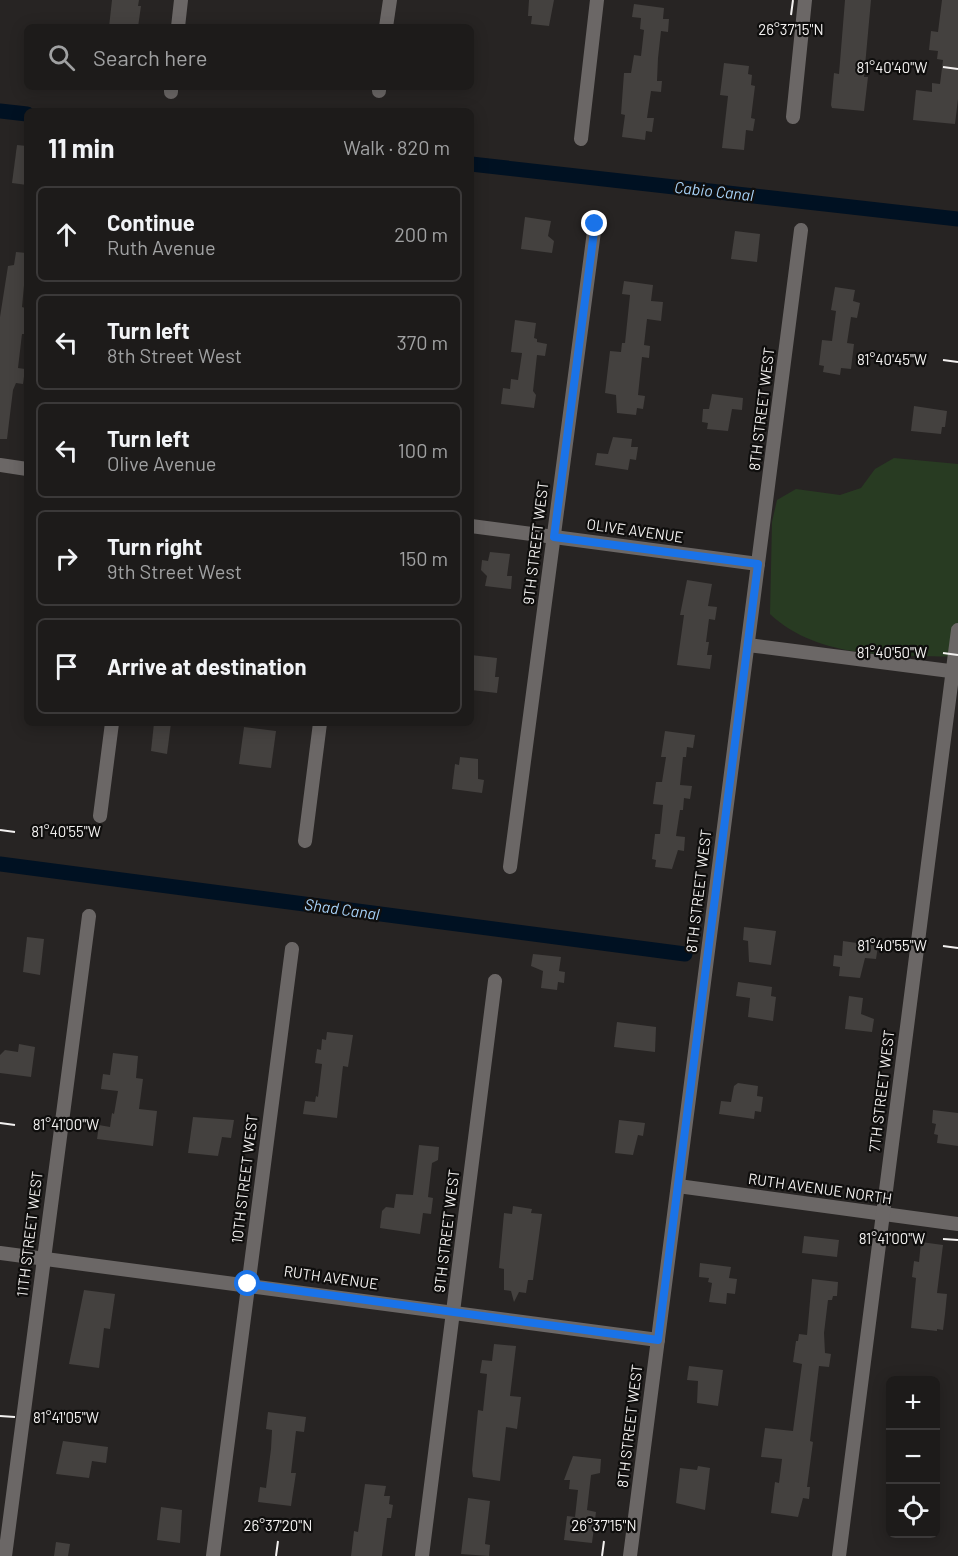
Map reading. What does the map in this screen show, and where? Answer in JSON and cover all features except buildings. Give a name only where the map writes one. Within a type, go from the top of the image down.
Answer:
[{"type":"street","points":[[178,24],[181,0]]},
{"type":"street","points":[[386,24],[390,0]]},
{"type":"street","points":[[581,139],[597,0]]},
{"type":"street","points":[[793,117],[805,0]]},
{"type":"street","name":"9TH STREET WEST","points":[[510,867],[595,224]]},
{"type":"street","name":"8TH STREET WEST","points":[[630,1556],[801,230]]},
{"type":"street","points":[[0,465],[24,469]]},
{"type":"street","name":"OLIVE AVENUE","points":[[474,526],[758,564]]},
{"type":"street","name":"7TH STREET WEST","points":[[839,1556],[955,672],[958,630]]},
{"type":"street","points":[[748,645],[955,672]]},
{"type":"street","points":[[100,816],[112,726]]},
{"type":"street","points":[[305,841],[321,726]]},
{"type":"street","name":"11TH STREET WEST","points":[[5,1556],[88,916]]},
{"type":"street","name":"10TH STREET WEST","points":[[213,1556],[292,949]]},
{"type":"street","name":"9TH STREET WEST","points":[[422,1556],[495,981]]},
{"type":"street","name":"RUTH AVENUE NORTH","points":[[678,1186],[958,1224]]},
{"type":"street","name":"RUTH AVENUE","points":[[0,1253],[453,1311],[658,1340]]},
{"type":"green space","points":[[894,458],[958,464],[958,657],[884,655],[834,647],[811,640],[790,629],[770,614],[772,522],[777,500],[796,489],[840,495],[861,488],[875,469]]},
{"type":"waterway","name":"Cabio Canal","points":[[0,111],[24,114]]},
{"type":"waterway","name":"Cabio Canal","points":[[474,164],[958,219]]},
{"type":"waterway","name":"Shad Canal","points":[[0,864],[685,954]]},
{"type":"route","points":[[248,1284],[658,1340],[758,564],[554,537],[595,224]]}]
